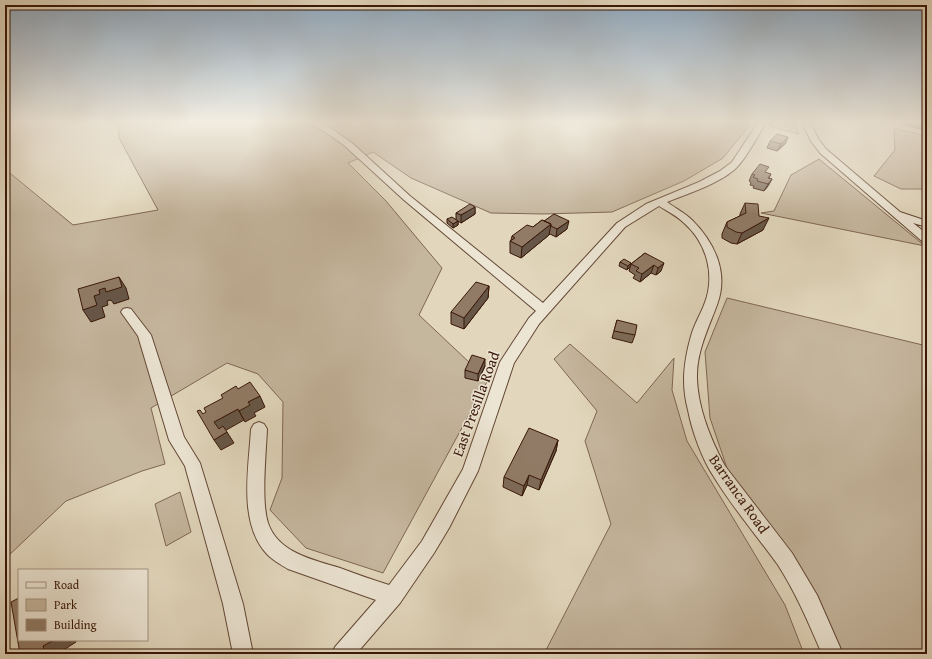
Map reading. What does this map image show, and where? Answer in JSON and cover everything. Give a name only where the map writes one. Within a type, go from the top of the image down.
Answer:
[{"type":"street","points":[[356,152],[408,198],[543,310]]},
{"type":"street","name":"East Presilla Road","points":[[342,654],[393,596],[428,546],[470,471],[507,362],[516,346],[543,310],[621,225],[634,215],[723,173],[735,164],[743,152]]},
{"type":"street","points":[[824,152],[927,240]]},
{"type":"street","name":"Barranca Road","points":[[660,202],[688,221],[705,242],[711,253],[715,269],[715,288],[711,304],[698,334],[690,379],[695,410],[710,453],[719,470],[785,560],[810,602],[833,654]]},
{"type":"street","points":[[895,213],[927,224]]},
{"type":"street","points":[[127,312],[144,335],[177,440],[192,463],[233,604],[243,654]]},
{"type":"street","points":[[259,429],[256,505],[257,516],[264,537],[274,550],[285,558],[300,565],[393,596]]},
{"type":"green space","points":[[126,152],[728,152],[723,158],[684,181],[612,212],[543,214],[491,213],[411,178],[373,152],[348,163],[386,201],[442,268],[419,315],[488,380],[383,573],[306,548],[270,510],[282,478],[283,402],[258,374],[227,363],[151,408],[165,464],[142,471],[66,501],[5,559],[5,169],[73,225],[158,210]]},
{"type":"green space","points":[[894,152],[927,152],[927,189],[901,189],[874,176]]},
{"type":"green space","points":[[819,159],[925,246],[761,213],[774,211],[791,175]]},
{"type":"green space","points":[[727,298],[927,346],[927,654],[843,654],[728,471],[710,418],[705,352]]},
{"type":"green space","points":[[570,344],[637,403],[674,358],[672,390],[687,441],[785,605],[804,654],[544,654],[611,524],[585,441],[597,411],[554,359]]},
{"type":"green space","points":[[180,492],[191,532],[166,546],[155,504]]},
{"type":"building","points":[[760,164],[769,167],[765,172],[771,174],[768,178],[772,179],[768,184],[757,181],[758,179],[753,177],[755,175],[752,174]]},
{"type":"building","points":[[745,203],[758,204],[759,216],[769,218],[742,233],[736,232],[727,227],[727,222],[746,213]]},
{"type":"building","points":[[470,204],[475,207],[461,215],[456,213]]},
{"type":"building","points":[[554,214],[569,221],[557,229],[544,221]]},
{"type":"building","points":[[452,217],[458,221],[453,224],[447,219]]},
{"type":"building","points":[[542,220],[551,224],[522,247],[510,241],[515,238],[512,236],[527,225],[533,227]]},
{"type":"building","points":[[645,253],[664,263],[658,268],[654,265],[642,274],[636,271],[639,268],[631,264]]},
{"type":"building","points":[[624,259],[631,263],[628,266],[620,262]]},
{"type":"building","points":[[119,277],[122,287],[106,292],[105,288],[99,290],[100,294],[94,296],[97,305],[83,310],[78,289]]},
{"type":"building","points":[[476,282],[489,286],[464,318],[451,312]]},
{"type":"building","points":[[617,320],[637,325],[635,335],[614,331]]},
{"type":"building","points":[[472,355],[485,359],[478,374],[465,370]]},
{"type":"building","points":[[250,382],[260,396],[248,402],[250,405],[239,411],[238,409],[214,422],[219,429],[223,426],[227,432],[214,440],[197,411],[200,410],[203,414],[206,412],[204,408],[223,398],[221,395],[236,386],[238,389]]},
{"type":"building","points":[[529,428],[558,440],[541,480],[529,475],[524,486],[504,477]]},
{"type":"building","points":[[18,598],[18,641],[52,641],[43,646],[45,654],[20,654],[11,602]]}]
